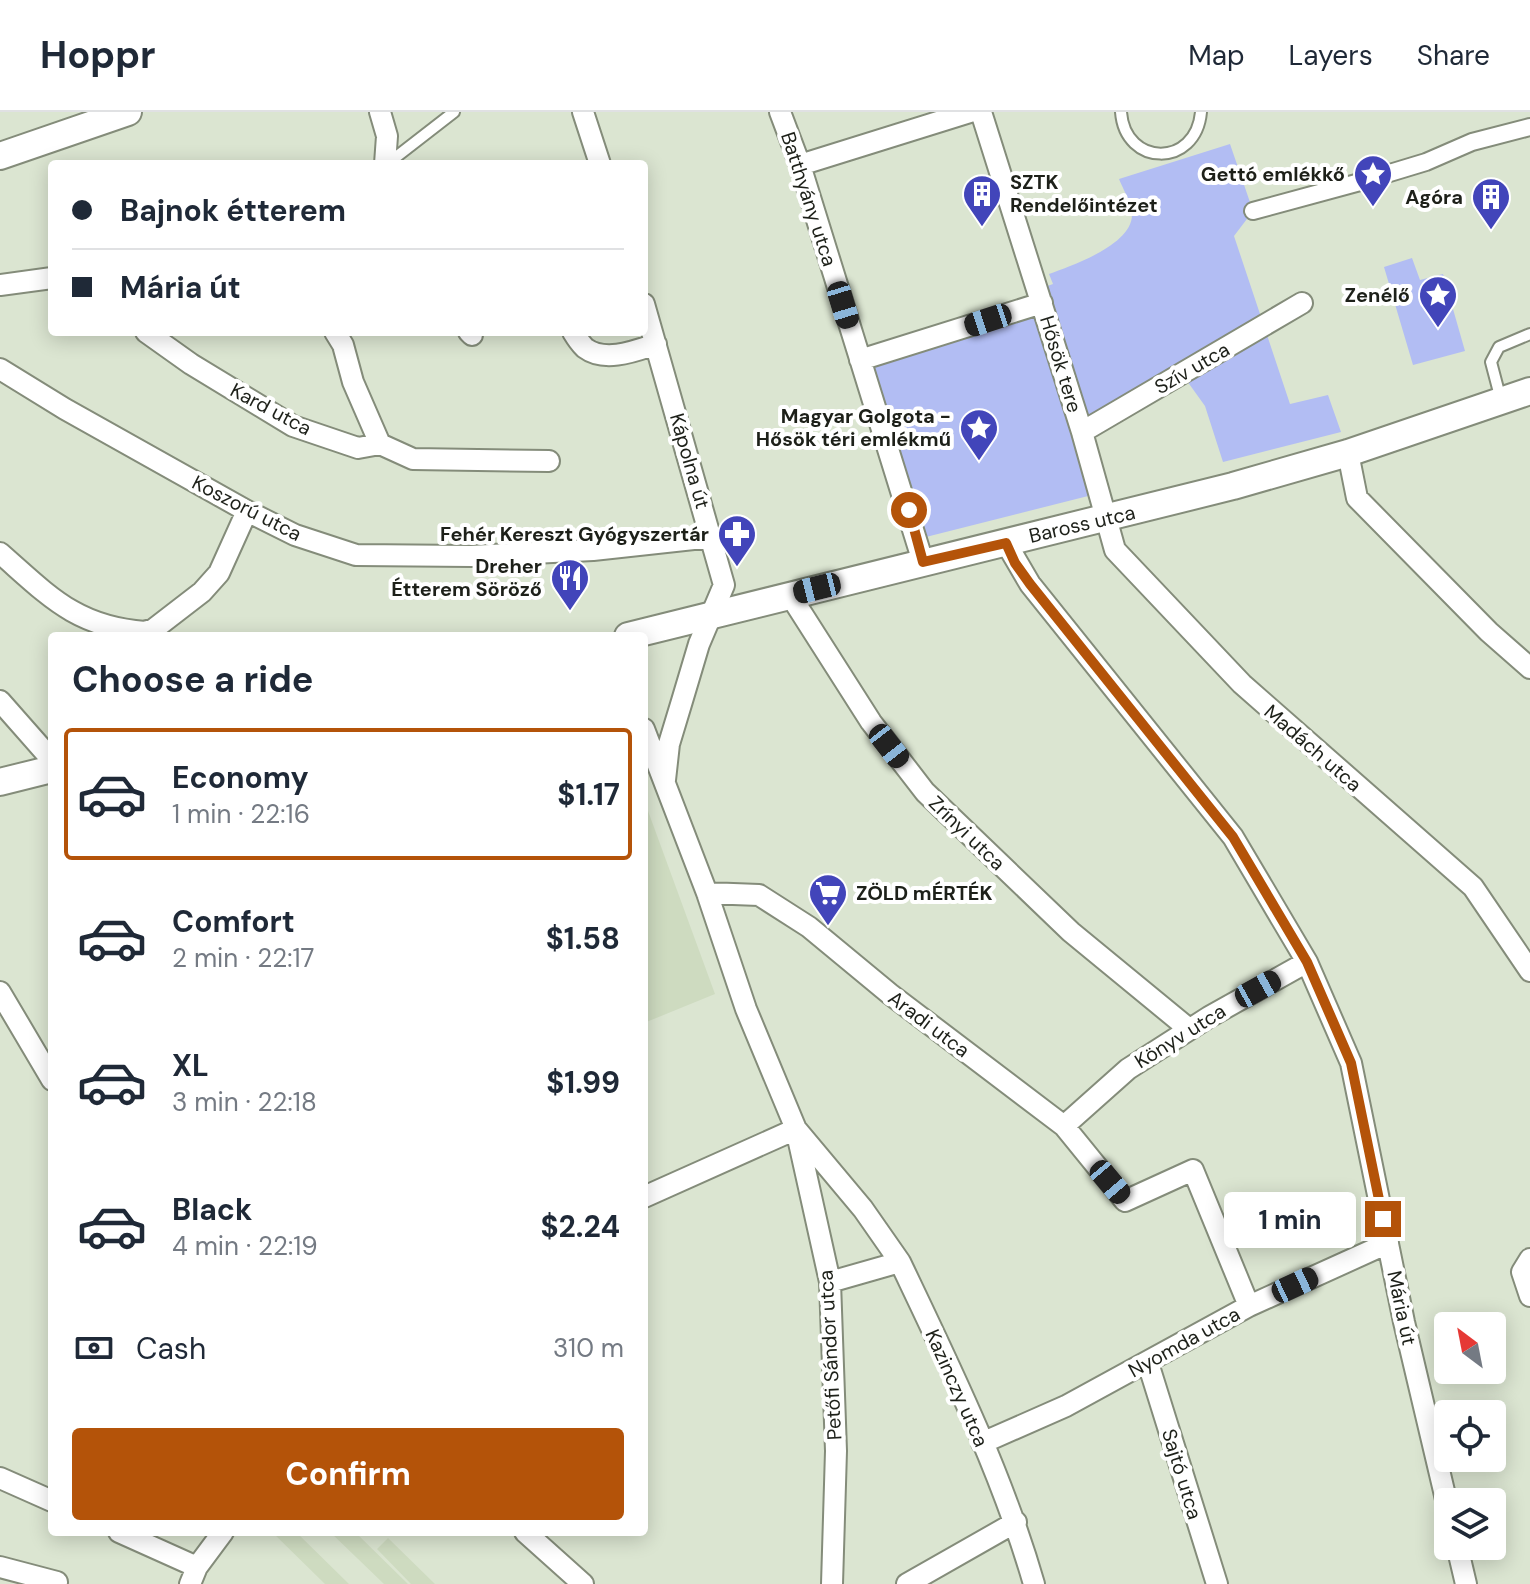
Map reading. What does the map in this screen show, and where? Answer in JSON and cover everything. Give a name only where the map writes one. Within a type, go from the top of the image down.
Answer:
[{"type":"street","points":[[0,156],[128,112]]},
{"type":"street","points":[[380,112],[387,136],[386,160]]},
{"type":"street","points":[[583,112],[599,160]]},
{"type":"street","name":"Batthyány utca","points":[[780,112],[800,165],[923,562]]},
{"type":"street","points":[[800,165],[970,112]]},
{"type":"street","points":[[981,112],[1042,303]]},
{"type":"street","points":[[1253,211],[1426,162],[1472,142],[1530,127]]},
{"type":"street","points":[[0,285],[48,279]]},
{"type":"street","name":"Hősök tere","points":[[860,360],[1042,303],[1105,518]]},
{"type":"street","name":"Szív utca","points":[[1082,432],[1302,303]]},
{"type":"street","name":"Kápolna út","points":[[648,317],[724,585],[710,617]]},
{"type":"street","name":"Kard utca","points":[[152,336],[191,364],[293,426],[358,448],[380,444],[413,459],[549,461]]},
{"type":"street","points":[[337,336],[353,382],[380,444]]},
{"type":"street","points":[[576,336],[586,348],[607,355],[627,353],[656,344]]},
{"type":"street","name":"Koszorú utca","points":[[0,369],[247,511],[295,535],[356,555],[471,556],[593,550],[712,537]]},
{"type":"street","name":"Baross utca","points":[[645,632],[1140,511],[1348,453],[1530,391]]},
{"type":"street","points":[[1348,453],[1357,498],[1489,632],[1530,668]]},
{"type":"street","points":[[0,553],[61,607],[88,620],[145,632],[154,629],[202,592],[219,573],[247,511]]},
{"type":"street","name":"Madách utca","points":[[1105,518],[1115,550],[1242,684],[1473,887],[1530,971]]},
{"type":"street","name":"Mária út","points":[[1006,543],[1030,584],[1233,837],[1307,962],[1351,1063],[1443,1488]]},
{"type":"street","name":"Zrínyi utca","points":[[790,595],[871,722],[925,792],[1071,932],[1189,1029]]},
{"type":"street","name":"Petőfi Sándor utca","points":[[665,784],[669,744],[710,617]]},
{"type":"street","points":[[0,701],[48,755]]},
{"type":"street","name":"Petőfi Sándor utca","points":[[648,739],[707,893],[746,1009],[796,1129],[830,1282],[836,1451],[832,1584]]},
{"type":"street","points":[[0,782],[48,770]]},
{"type":"street","name":"Aradi utca","points":[[707,893],[759,895],[809,927],[890,994],[1064,1126],[1125,1201],[1193,1170],[1249,1306]]},
{"type":"street","name":"Könyv utca","points":[[1064,1126],[1128,1069],[1189,1029],[1307,962]]},
{"type":"street","points":[[0,992],[48,1073]]},
{"type":"street","points":[[648,1195],[796,1129]]},
{"type":"street","name":"Petőfi Sándor utca","points":[[796,1129],[863,1209],[900,1262]]},
{"type":"street","name":"Nyomda utca","points":[[982,1443],[1066,1406],[1249,1306],[1388,1243]]},
{"type":"street","points":[[1530,1259],[1522,1272],[1530,1296]]},
{"type":"street","points":[[830,1282],[900,1262]]},
{"type":"street","name":"Kazinczy utca","points":[[900,1262],[1016,1522],[1034,1584]]},
{"type":"street","name":"Sajtó utca","points":[[1148,1363],[1217,1584]]},
{"type":"street","points":[[0,1478],[48,1499]]},
{"type":"street","points":[[907,1584],[1016,1522]]},
{"type":"street","points":[[126,1536],[194,1576],[220,1536]]},
{"type":"street","points":[[529,1536],[583,1584]]},
{"type":"street","points":[[1460,1560],[1466,1584]]},
{"type":"street","points":[[0,1567],[57,1582]]},
{"type":"lane","points":[[391,160],[454,112]]},
{"type":"lane","points":[[1121,112],[1128,136],[1137,146],[1163,154],[1186,145],[1200,125],[1201,112]]},
{"type":"lane","points":[[1502,402],[1491,362],[1499,347],[1530,334]]},
{"type":"shaded area","points":[[1230,144],[1253,211],[1234,236],[1290,404],[1328,395],[1341,432],[1223,462],[1205,406],[1182,374],[1082,432],[1100,493],[918,539],[860,361],[1039,304],[1036,290],[1053,284],[1049,274],[1099,253],[1122,236],[1129,226],[1132,211],[1119,179]]},
{"type":"shaded area","points":[[1412,258],[1420,280],[1443,274],[1465,351],[1413,365],[1384,267]]},
{"type":"shaded area","points":[[648,811],[715,994],[648,1021]]},
{"type":"shaded area","points":[[276,1536],[300,1536],[349,1584],[325,1584]]},
{"type":"shaded area","points":[[334,1536],[359,1536],[408,1584],[384,1584]]},
{"type":"shaded area","points":[[388,1538],[435,1584],[411,1584],[377,1549]]},
{"type":"place","name":"Gettó emlékkő","points":[[1373,208]]},
{"type":"place","name":"SZTK Rendelőintézet","points":[[982,228]]},
{"type":"place","name":"Agóra","points":[[1491,231]]},
{"type":"place","name":"Zenélő","points":[[1438,329]]},
{"type":"place","name":"Magyar Golgota - Hősök téri emlékmű","points":[[979,462]]},
{"type":"place","name":"Fehér Kereszt Gyógyszertár","points":[[737,568]]},
{"type":"place","name":"Dreher Étterem Söröző","points":[[570,612]]},
{"type":"place","name":"ZÖLD mÉRTÉK","points":[[828,927]]},
{"type":"route","points":[[909,510],[923,562],[1006,543],[1030,584],[1233,837],[1307,962],[1351,1063],[1383,1219]]}]
